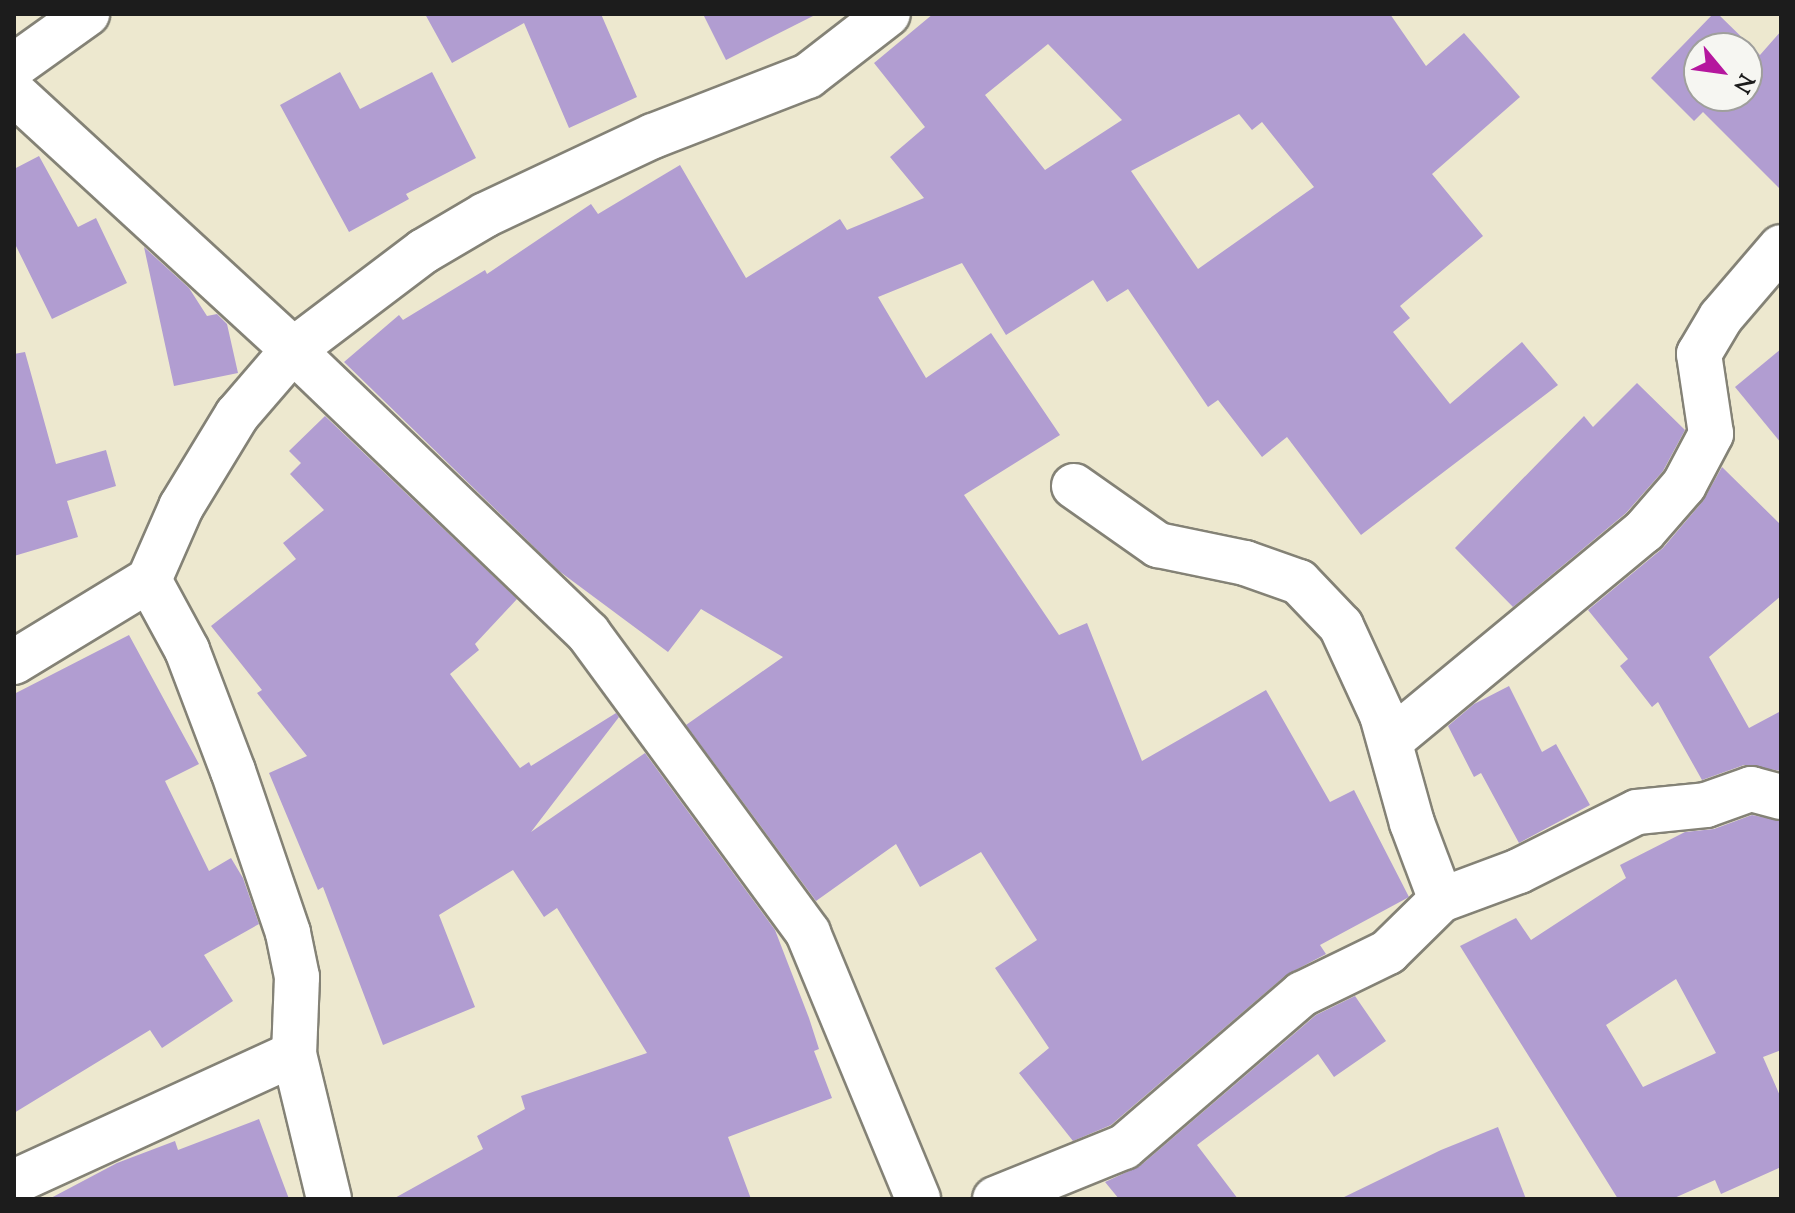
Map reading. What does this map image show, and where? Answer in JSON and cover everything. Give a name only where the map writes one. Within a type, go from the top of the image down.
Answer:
[{"type":"street","points":[[14,66],[87,14]]},
{"type":"street","points":[[14,662],[149,580],[181,507],[237,415],[293,350],[424,251],[485,215],[653,136],[808,76],[888,14]]},
{"type":"street","points":[[14,93],[293,350],[598,645],[808,933],[918,1199]]},
{"type":"street","points":[[1390,741],[1644,531],[1684,485],[1711,434],[1699,354],[1721,317],[1781,247]]},
{"type":"street","points":[[1074,486],[1158,545],[1245,563],[1299,582],[1341,626],[1382,715],[1412,823],[1441,900]]},
{"type":"street","points":[[149,580],[187,650],[233,771],[288,933],[297,977],[294,1054],[329,1199]]},
{"type":"street","points":[[995,1199],[1124,1147],[1302,994],[1388,952],[1441,900],[1519,871],[1637,812],[1706,805],[1751,789],[1781,797]]},
{"type":"street","points":[[14,1182],[294,1054]]},
{"type":"building","points":[[425,14],[601,14],[637,97],[569,128],[524,23],[452,63]]},
{"type":"building","points":[[703,14],[817,14],[726,60]]},
{"type":"building","points":[[933,14],[1390,14],[1426,66],[1464,33],[1520,97],[1432,174],[1483,236],[1400,306],[1410,318],[1393,332],[1450,404],[1522,342],[1558,385],[1361,535],[1287,437],[1262,457],[1218,400],[1208,407],[1128,289],[1107,302],[1093,280],[1006,335],[962,263],[878,297],[926,378],[991,333],[1060,435],[964,495],[1059,635],[1087,623],[1142,761],[1266,690],[1330,802],[1354,790],[1409,897],[1320,945],[1326,954],[1286,975],[1111,1125],[1073,1141],[1019,1073],[1049,1048],[995,968],[1037,940],[981,852],[920,887],[896,844],[816,901],[686,725],[783,657],[701,609],[668,652],[559,571],[344,362],[399,315],[403,320],[485,270],[487,274],[591,204],[598,214],[680,165],[746,278],[840,219],[847,230],[924,198],[890,157],[925,127],[874,63]],"holes":[[[1048,44],[1122,120],[1045,170],[985,95]],[[1239,114],[1252,130],[1262,122],[1314,187],[1198,269],[1131,171]]]},
{"type":"building","points":[[1713,14],[1718,14],[1736,32],[1696,32]]},
{"type":"building","points":[[1781,31],[1781,190],[1703,112],[1763,112],[1763,52]]},
{"type":"building","points":[[1683,45],[1683,110],[1651,78]]},
{"type":"building","points":[[340,72],[360,109],[432,72],[476,158],[406,194],[409,199],[349,232],[280,105]]},
{"type":"building","points":[[1685,112],[1703,112],[1694,121]]},
{"type":"building","points":[[39,156],[78,227],[96,218],[127,283],[52,319],[14,242],[14,169]]},
{"type":"building","points":[[144,247],[189,288],[207,316],[217,314],[227,324],[238,373],[174,386]]},
{"type":"building","points":[[1781,349],[1781,443],[1735,387]]},
{"type":"building","points":[[25,352],[56,464],[106,450],[116,486],[67,501],[78,537],[14,556],[14,354]]},
{"type":"building","points":[[1637,383],[1685,430],[1663,471],[1626,513],[1513,607],[1455,548],[1584,416],[1593,427]]},
{"type":"building","points":[[325,416],[517,599],[475,644],[479,650],[450,674],[520,768],[529,762],[531,766],[616,713],[619,717],[531,832],[645,753],[775,930],[809,1018],[819,1049],[814,1051],[832,1098],[728,1137],[751,1199],[393,1199],[483,1149],[477,1136],[525,1109],[521,1096],[647,1053],[557,908],[544,917],[513,870],[439,915],[475,1007],[383,1045],[323,887],[318,890],[269,773],[307,756],[257,693],[262,690],[211,626],[296,559],[283,543],[324,510],[290,474],[301,463],[289,451]]},
{"type":"building","points":[[1722,467],[1781,525],[1781,596],[1709,657],[1749,728],[1781,711],[1781,771],[1744,765],[1702,780],[1658,702],[1652,707],[1620,666],[1628,659],[1588,610],[1663,548],[1703,501]]},
{"type":"building","points":[[129,635],[199,764],[165,781],[209,871],[231,858],[243,878],[259,924],[204,955],[233,1001],[162,1048],[150,1030],[14,1113],[14,694]]},
{"type":"building","points":[[1509,686],[1542,752],[1556,744],[1590,805],[1519,843],[1481,773],[1474,777],[1448,726],[1474,704]]},
{"type":"building","points":[[1752,815],[1781,821],[1781,1050],[1763,1057],[1781,1098],[1781,1167],[1721,1194],[1715,1180],[1672,1199],[1618,1199],[1460,946],[1516,918],[1531,940],[1626,878],[1620,865],[1685,832],[1714,829]],"holes":[[[1676,979],[1716,1053],[1643,1087],[1606,1025]]]},
{"type":"building","points":[[1355,996],[1386,1041],[1334,1077],[1318,1054],[1197,1145],[1238,1199],[1119,1199],[1105,1182],[1140,1166],[1316,1015]]},
{"type":"building","points":[[259,1119],[289,1199],[49,1199],[117,1163],[175,1141],[178,1150]]},
{"type":"building","points":[[1498,1127],[1526,1199],[1340,1199],[1441,1150]]}]
